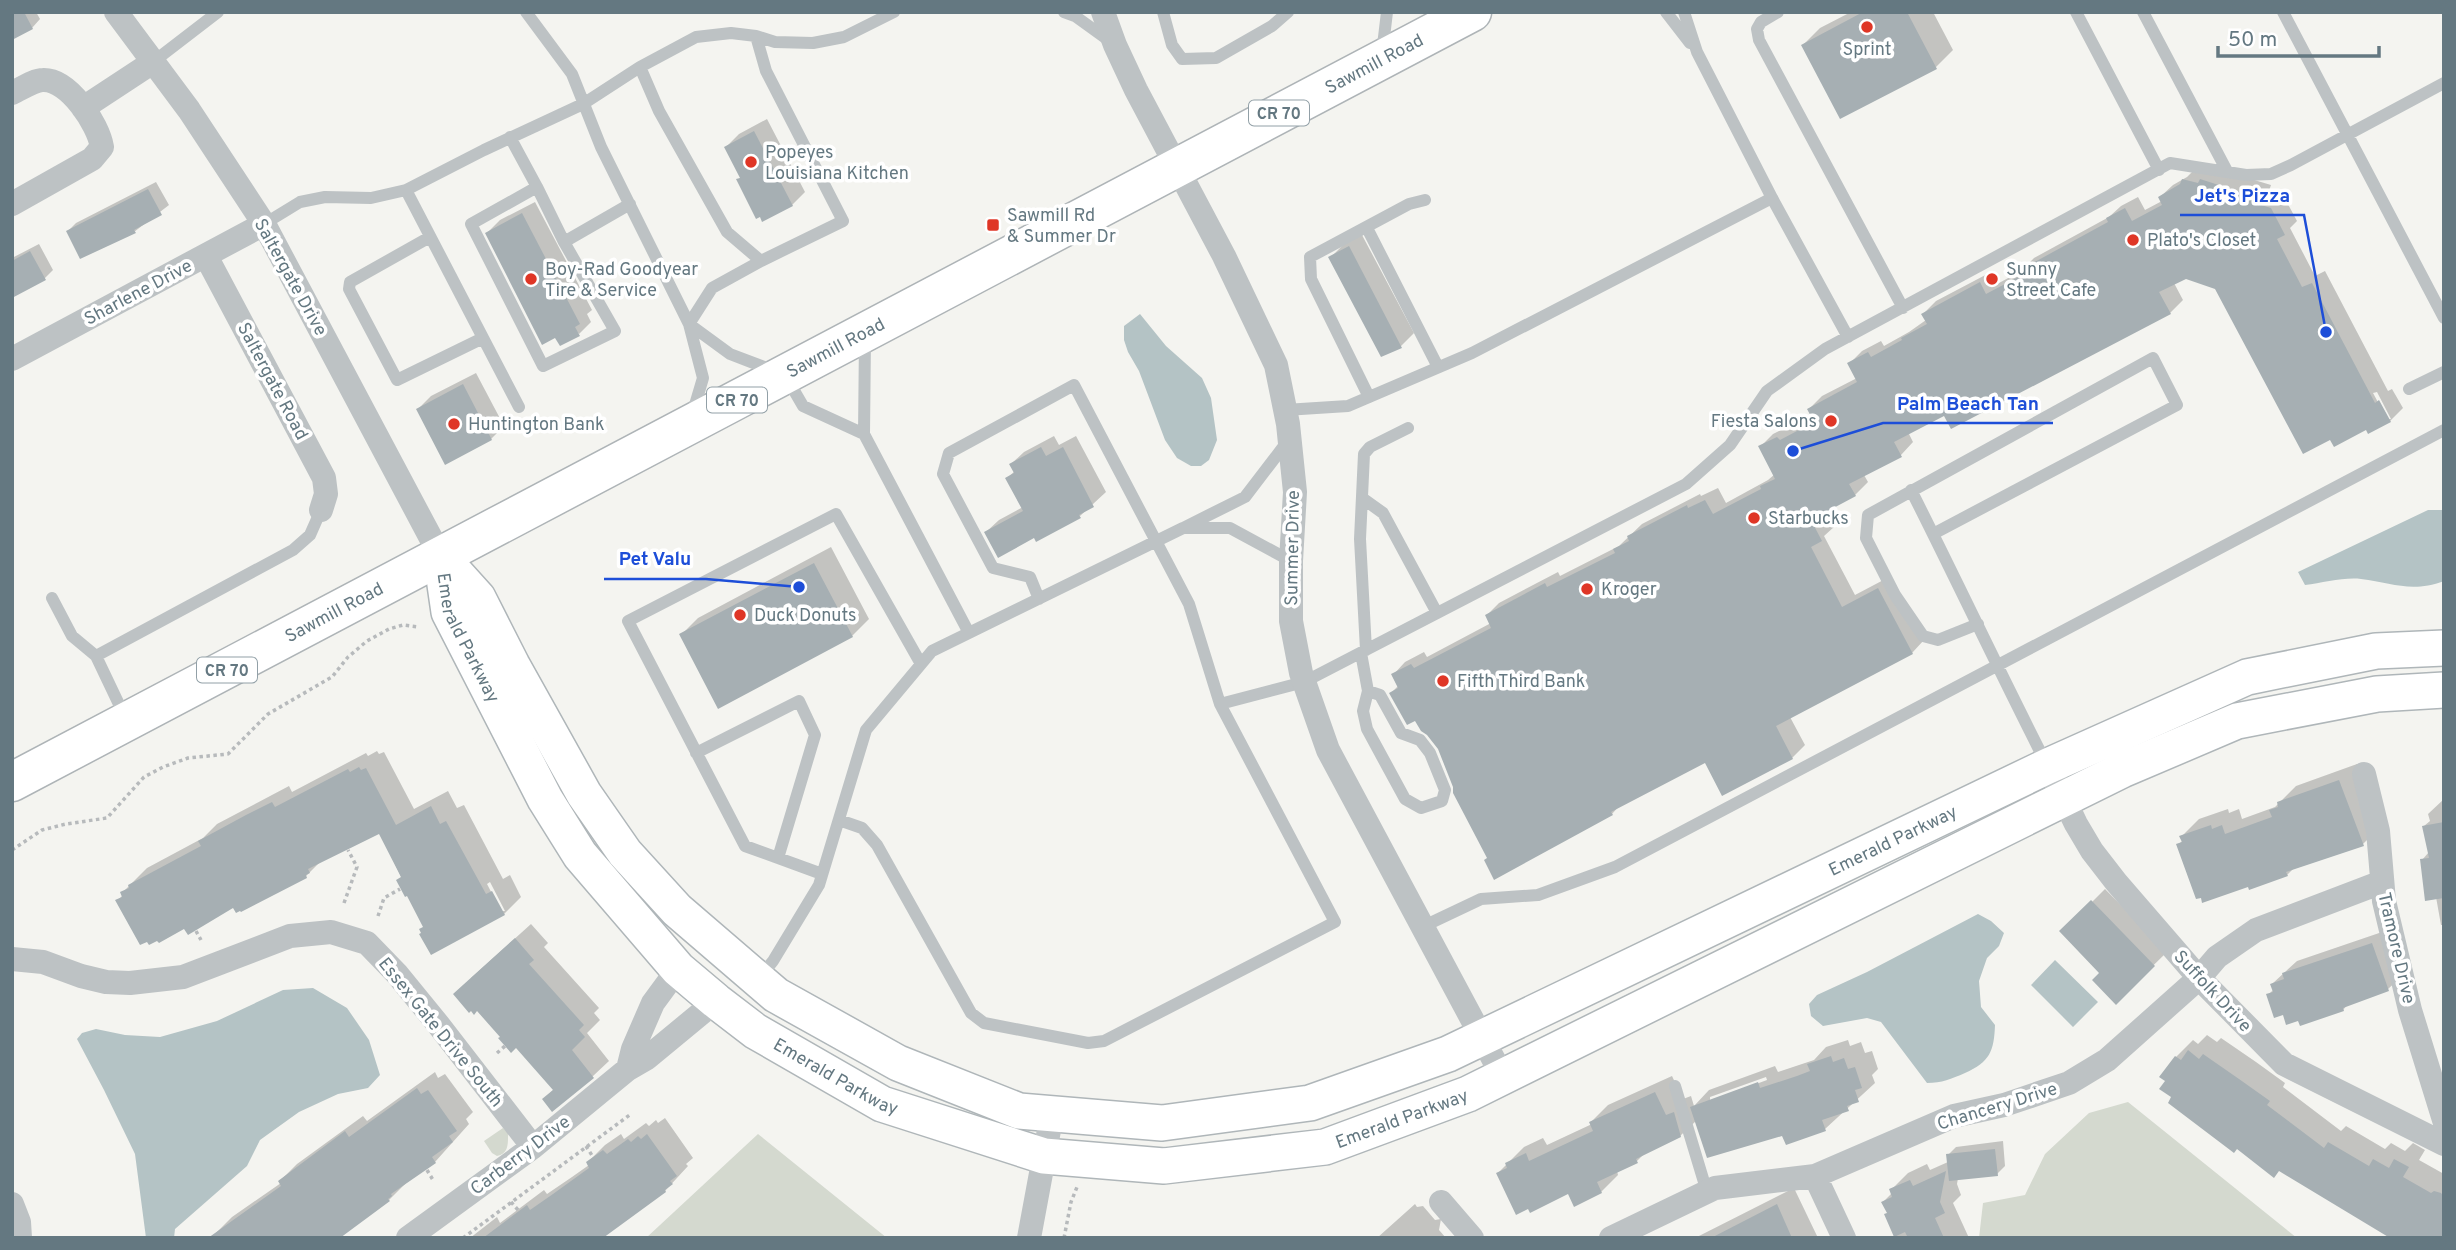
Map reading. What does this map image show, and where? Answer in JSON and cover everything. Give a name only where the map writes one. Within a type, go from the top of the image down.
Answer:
[{"type":"main road","name":"Sawmill Road","points":[[12,782],[1178,169],[1381,60],[1433,26],[1472,12]]},
{"type":"main road","name":"Emerald Parkway","points":[[441,557],[449,611],[545,799],[580,855],[678,969],[755,1031],[882,1104],[1044,1156],[1164,1166],[1325,1147],[1468,1094],[2122,770],[2237,721],[2377,694],[2444,691]]},
{"type":"main road","name":"Emerald Parkway","points":[[441,557],[478,598],[584,794],[625,853],[677,910],[776,995],[898,1063],[1019,1111],[1162,1123],[1310,1103],[1448,1054],[2048,766],[2247,677],[2376,651],[2444,648]]},
{"type":"street","name":"Saltergate Drive","points":[[116,12],[189,110],[264,224],[441,557]]},
{"type":"street","name":"Summer Drive","points":[[1103,12],[1115,45],[1224,256],[1276,365],[1285,410],[1295,492],[1291,621],[1304,682],[1328,750],[1503,1077]]},
{"type":"street","points":[[83,108],[153,62]]},
{"type":"street","points":[[12,93],[42,80],[62,84],[83,108],[100,135],[102,147],[92,159],[12,204]]},
{"type":"street","name":"Sharlene Drive","points":[[12,359],[264,224]]},
{"type":"street","name":"Saltergate Road","points":[[206,256],[324,478],[326,494],[321,510]]},
{"type":"street","name":"Suffolk Drive","points":[[2048,766],[2092,851],[2116,882],[2199,978],[2284,1064],[2444,1144]]},
{"type":"street","name":"Tramore Drive","points":[[2364,774],[2378,831],[2384,901],[2410,1010],[2444,1120]]},
{"type":"street","name":"Chancery Drive","points":[[1611,1238],[1715,1188],[1815,1176],[1954,1116],[2004,1105],[2068,1083],[2107,1060],[2199,978],[2217,957],[2256,930],[2382,882]]},
{"type":"street","name":"Essex Gate Drive South","points":[[12,959],[43,962],[106,982],[130,983],[183,977],[290,936],[331,932],[367,943],[397,974],[437,1023],[533,1147]]},
{"type":"street","points":[[628,1069],[633,1049],[653,1003],[678,969]]},
{"type":"street","name":"Carberry Drive","points":[[419,1235],[716,1001]]},
{"type":"street","points":[[1029,1238],[1052,1114]]},
{"type":"street","points":[[1815,1176],[1844,1238]]},
{"type":"street","points":[[1441,1202],[1472,1238]]},
{"type":"street","points":[[12,1204],[19,1222],[20,1238]]},
{"type":"lane","points":[[153,62],[218,12]]},
{"type":"lane","points":[[526,12],[572,74],[583,104],[630,204],[690,324],[703,378],[689,425]]},
{"type":"lane","points":[[264,224],[300,202],[325,197],[371,198],[406,190],[510,137],[583,104],[640,67],[696,37],[731,33],[775,42],[813,43],[844,37],[894,12]]},
{"type":"lane","points":[[1064,12],[1075,16],[1115,45]]},
{"type":"lane","points":[[1163,12],[1172,45],[1182,59],[1216,58],[1272,26],[1288,12]]},
{"type":"lane","points":[[1381,60],[1387,12]]},
{"type":"lane","points":[[1666,12],[1697,52]]},
{"type":"lane","points":[[1684,12],[1697,52],[1848,337]]},
{"type":"lane","points":[[1779,12],[1761,22],[1756,29],[1759,40],[1903,308]]},
{"type":"lane","points":[[2076,12],[2159,170]]},
{"type":"lane","points":[[2143,12],[2227,171]]},
{"type":"lane","points":[[2283,12],[2444,318]]},
{"type":"lane","points":[[690,324],[712,288],[843,221],[766,71],[756,36]]},
{"type":"lane","points":[[640,67],[659,111],[727,232],[761,261]]},
{"type":"lane","points":[[1220,704],[1304,682],[1686,484],[1730,445],[1766,391],[1825,349],[2170,163],[2246,175],[2271,174],[2287,168],[2444,83]]},
{"type":"lane","points":[[510,137],[537,187],[564,242],[615,331],[543,366],[471,224],[537,187]]},
{"type":"lane","points":[[406,190],[519,407]]},
{"type":"lane","points":[[1285,410],[1348,406],[1472,353],[1772,198]]},
{"type":"lane","points":[[1368,397],[1311,279],[1310,257],[1409,204],[1425,200]]},
{"type":"lane","points":[[564,242],[630,204]]},
{"type":"lane","points":[[1367,228],[1438,367]]},
{"type":"lane","points":[[430,237],[350,282],[349,289],[397,380],[483,338]]},
{"type":"lane","points":[[690,324],[730,354],[785,375],[803,406],[864,434]]},
{"type":"lane","points":[[865,332],[864,434],[969,633]]},
{"type":"lane","points":[[1933,534],[2177,405],[2153,358],[1868,515],[1866,538],[1895,595],[1923,636],[1938,640],[1978,624]]},
{"type":"lane","points":[[2409,389],[2444,372]]},
{"type":"lane","points":[[839,820],[862,828],[877,845],[971,1013],[984,1023],[1088,1043],[1104,1041],[1335,922],[1220,704],[1189,604],[1074,386],[949,453],[943,474],[993,568],[1030,577],[1039,598]]},
{"type":"lane","points":[[1368,691],[1380,695],[1401,733],[1420,740],[1430,753],[1445,789],[1442,801],[1421,808],[1405,799],[1367,729],[1363,711],[1368,691],[1360,539],[1364,454],[1370,447],[1408,428]]},
{"type":"lane","points":[[1424,926],[1481,900],[1538,895],[1615,867],[2444,430]]},
{"type":"lane","points":[[758,979],[773,961],[819,885],[866,730],[932,651],[1245,497],[1289,439]]},
{"type":"lane","points":[[1911,490],[2048,766]]},
{"type":"lane","points":[[1362,498],[1383,513],[1437,613]]},
{"type":"lane","points":[[96,656],[293,550],[310,535],[321,510]]},
{"type":"lane","points":[[822,874],[745,846],[628,621],[836,514],[921,664]]},
{"type":"lane","points":[[1183,528],[1230,528],[1291,561]]},
{"type":"lane","points":[[52,598],[72,636],[96,656],[127,723]]},
{"type":"lane","points":[[696,753],[799,701],[816,735],[778,858]]},
{"type":"lane","points":[[1675,1086],[1707,1192]]},
{"type":"path","points":[[12,850],[42,830],[107,818],[144,777],[163,767],[188,758],[228,754],[268,714],[331,677],[348,657],[367,641],[389,629],[404,625],[419,627]]},
{"type":"path","points":[[344,903],[356,867],[348,850]]},
{"type":"path","points":[[378,916],[384,898],[400,889]]},
{"type":"path","points":[[196,931],[201,940]]},
{"type":"path","points":[[497,1053],[505,1046]]},
{"type":"path","points":[[463,1238],[631,1114]]},
{"type":"path","points":[[586,1146],[593,1157]]},
{"type":"path","points":[[427,1170],[433,1180]]},
{"type":"path","points":[[1064,1238],[1071,1202],[1079,1181]]},
{"type":"path","points":[[511,1202],[519,1211]]},
{"type":"shaded area","points":[[1140,314],[1166,346],[1202,378],[1211,398],[1217,440],[1209,460],[1201,466],[1191,466],[1177,458],[1165,440],[1139,371],[1128,352],[1124,340],[1124,326]]},
{"type":"shaded area","points":[[2428,510],[2444,510],[2444,581],[2412,587],[2354,579],[2305,585],[2298,572]]},
{"type":"shaded area","points":[[1978,914],[2004,933],[1999,946],[1987,958],[1979,981],[1981,1007],[1995,1025],[1992,1049],[1980,1065],[1946,1080],[1927,1083],[1881,1022],[1867,1018],[1823,1026],[1811,1016],[1809,1004],[1817,995]]},
{"type":"shaded area","points":[[2055,960],[2098,1002],[2073,1027],[2031,985]]},
{"type":"shaded area","points":[[313,988],[347,1008],[369,1040],[380,1075],[368,1088],[338,1094],[299,1112],[260,1140],[247,1166],[175,1229],[174,1238],[146,1238],[135,1154],[77,1039],[82,1033],[96,1029],[125,1035],[160,1037],[217,1021],[283,990]]},
{"type":"shaded area","points":[[2128,1102],[2297,1238],[1979,1238],[1983,1203],[2025,1195],[2045,1154],[2089,1113]]},
{"type":"shaded area","points":[[503,1128],[508,1133],[507,1148],[497,1156],[484,1141]]},
{"type":"shaded area","points":[[758,1134],[887,1238],[646,1238]]},
{"type":"building","points":[[12,12],[24,12],[33,29],[12,40]]},
{"type":"building","points":[[1863,12],[1907,12],[1937,69],[1840,119],[1801,45]]},
{"type":"building","name":"Popeyes Louisiana Kitchen","points":[[754,131],[793,206],[762,222],[760,217],[756,219],[724,147]]},
{"type":"building","points":[[2182,179],[2198,183],[2200,179],[2259,198],[2258,204],[2271,208],[2285,235],[2277,239],[2302,287],[2312,283],[2375,403],[2379,400],[2391,422],[2368,434],[2366,430],[2334,447],[2330,440],[2303,454],[2215,289],[2186,279],[2159,292],[2171,314],[1951,429],[1944,416],[1894,442],[1902,457],[1849,484],[1856,496],[1811,520],[1822,541],[1811,547],[1842,607],[1878,588],[1913,654],[1776,726],[1793,759],[1722,796],[1705,763],[1611,812],[1613,815],[1494,880],[1484,860],[1487,858],[1453,793],[1438,749],[1415,721],[1407,725],[1389,693],[1398,688],[1391,674],[1411,664],[1414,668],[1491,628],[1485,615],[1545,583],[1547,587],[1615,553],[1613,549],[1629,541],[1627,536],[1687,505],[1688,508],[1705,500],[1713,514],[1761,489],[1760,486],[1775,479],[1758,446],[1777,437],[1780,440],[1814,422],[1807,409],[1857,382],[1847,363],[1868,352],[1871,357],[1902,340],[1901,338],[1927,324],[1921,314],[1980,282],[1986,294],[2022,275],[2020,270],[2108,222],[2106,218],[2125,208],[2132,221],[2162,205],[2158,197],[2180,184]]},
{"type":"building","points":[[148,189],[162,215],[134,230],[136,233],[80,259],[66,231]]},
{"type":"building","name":"Boy-Rad Goodyear Tire & Service","points":[[522,213],[580,324],[575,327],[580,336],[560,346],[555,338],[542,345],[485,233]]},
{"type":"building","points":[[1349,246],[1402,348],[1381,357],[1328,257]]},
{"type":"building","points":[[30,251],[46,280],[12,298],[12,261]]},
{"type":"building","name":"Huntington Bank","points":[[463,384],[492,440],[445,465],[416,409]]},
{"type":"building","points":[[1041,447],[1046,456],[1063,447],[1094,507],[1079,515],[1081,518],[1036,542],[1034,538],[998,558],[984,532],[1023,511],[1005,478],[1014,473],[1009,464]]},
{"type":"building","points":[[814,563],[853,637],[718,709],[679,634]]},
{"type":"building","points":[[359,767],[361,770],[366,768],[396,825],[431,806],[440,824],[446,821],[486,894],[492,891],[505,915],[431,955],[419,934],[419,929],[423,927],[396,880],[401,877],[379,834],[308,869],[310,873],[306,875],[307,878],[241,912],[236,913],[233,908],[188,935],[184,929],[159,943],[157,941],[149,945],[147,942],[140,945],[115,900],[122,897],[120,892],[129,888],[128,885],[201,846],[198,841],[246,815],[272,802],[275,807],[348,769],[350,772]]},
{"type":"building","points":[[2339,780],[2364,846],[2286,872],[2288,876],[2249,890],[2248,887],[2202,903],[2201,898],[2196,899],[2176,844],[2182,842],[2179,836],[2211,825],[2212,829],[2222,825],[2225,834],[2272,817],[2269,810],[2278,807],[2277,802]]},
{"type":"building","points":[[2444,822],[2444,898],[2425,901],[2420,859],[2429,858],[2422,826]]},
{"type":"building","points":[[2091,900],[2155,966],[2116,1005],[2092,980],[2099,973],[2059,931]]},
{"type":"building","points":[[515,938],[534,960],[529,964],[584,1025],[579,1030],[585,1037],[572,1050],[594,1078],[552,1112],[542,1099],[553,1090],[516,1048],[511,1053],[477,1011],[474,1015],[471,1011],[469,1013],[453,994]]},
{"type":"building","points":[[2372,943],[2389,991],[2343,1008],[2344,1011],[2300,1026],[2298,1021],[2286,1025],[2283,1015],[2274,1018],[2266,994],[2273,992],[2270,984],[2284,979],[2282,973]]},
{"type":"building","points":[[2188,1050],[2199,1059],[2203,1054],[2270,1101],[2267,1105],[2324,1148],[2328,1142],[2369,1166],[2373,1159],[2389,1168],[2394,1159],[2409,1167],[2403,1177],[2431,1193],[2441,1193],[2444,1197],[2444,1238],[2390,1238],[2279,1171],[2274,1178],[2237,1149],[2234,1153],[2168,1103],[2171,1097],[2159,1089],[2165,1081],[2159,1077],[2175,1056],[2181,1060]]},
{"type":"building","points":[[1831,1056],[1833,1062],[1844,1058],[1848,1069],[1855,1067],[1862,1088],[1855,1090],[1859,1102],[1847,1106],[1849,1111],[1822,1120],[1826,1131],[1786,1145],[1782,1136],[1707,1158],[1690,1107],[1758,1082],[1760,1088],[1797,1076],[1810,1071],[1807,1064]]},
{"type":"building","points":[[417,1088],[421,1094],[428,1090],[457,1131],[449,1136],[453,1142],[432,1157],[436,1163],[391,1194],[388,1199],[390,1201],[340,1238],[208,1238],[281,1186],[278,1181],[345,1131],[349,1137]]},
{"type":"building","points":[[1655,1092],[1666,1115],[1674,1112],[1681,1137],[1636,1159],[1638,1163],[1597,1182],[1602,1193],[1574,1207],[1568,1194],[1530,1213],[1528,1209],[1516,1215],[1496,1173],[1507,1168],[1505,1163],[1526,1153],[1529,1161],[1593,1131],[1589,1122]]},
{"type":"building","points":[[647,1134],[677,1176],[670,1181],[673,1184],[666,1192],[603,1238],[483,1238],[527,1205],[530,1210],[589,1168],[586,1162],[603,1150],[607,1154],[628,1139],[631,1142],[638,1136],[641,1139]]},
{"type":"building","points":[[1995,1149],[1998,1176],[1949,1181],[1946,1154]]},
{"type":"building","points":[[1946,1171],[1940,1202],[1945,1213],[1935,1218],[1944,1238],[1908,1238],[1905,1232],[1894,1237],[1881,1202],[1892,1197],[1889,1189],[1910,1180],[1913,1186]]},
{"type":"building","points":[[1777,1204],[1792,1238],[1711,1238]]},
{"type":"place","name":"Sprint","points":[[1867,27]]},
{"type":"place","name":"Popeyes Louisiana Kitchen","points":[[751,162]]},
{"type":"place","name":"Sawmill Rd & Summer Dr","points":[[993,225]]},
{"type":"place","name":"Plato's Closet","points":[[2133,240]]},
{"type":"place","name":"Boy-Rad Goodyear Tire & Service","points":[[531,279]]},
{"type":"place","name":"Sunny Street Cafe","points":[[1992,279]]},
{"type":"place","name":"Jet's Pizza","points":[[2326,332]]},
{"type":"place","name":"Fiesta Salons","points":[[1831,421]]},
{"type":"place","name":"Huntington Bank","points":[[454,424]]},
{"type":"place","name":"Palm Beach Tan","points":[[1793,451]]},
{"type":"place","name":"Starbucks","points":[[1754,518]]},
{"type":"place","name":"Pet Valu","points":[[799,587]]},
{"type":"place","name":"Kroger","points":[[1587,589]]},
{"type":"place","name":"Duck Donuts","points":[[740,615]]},
{"type":"place","name":"Fifth Third Bank","points":[[1443,681]]}]
